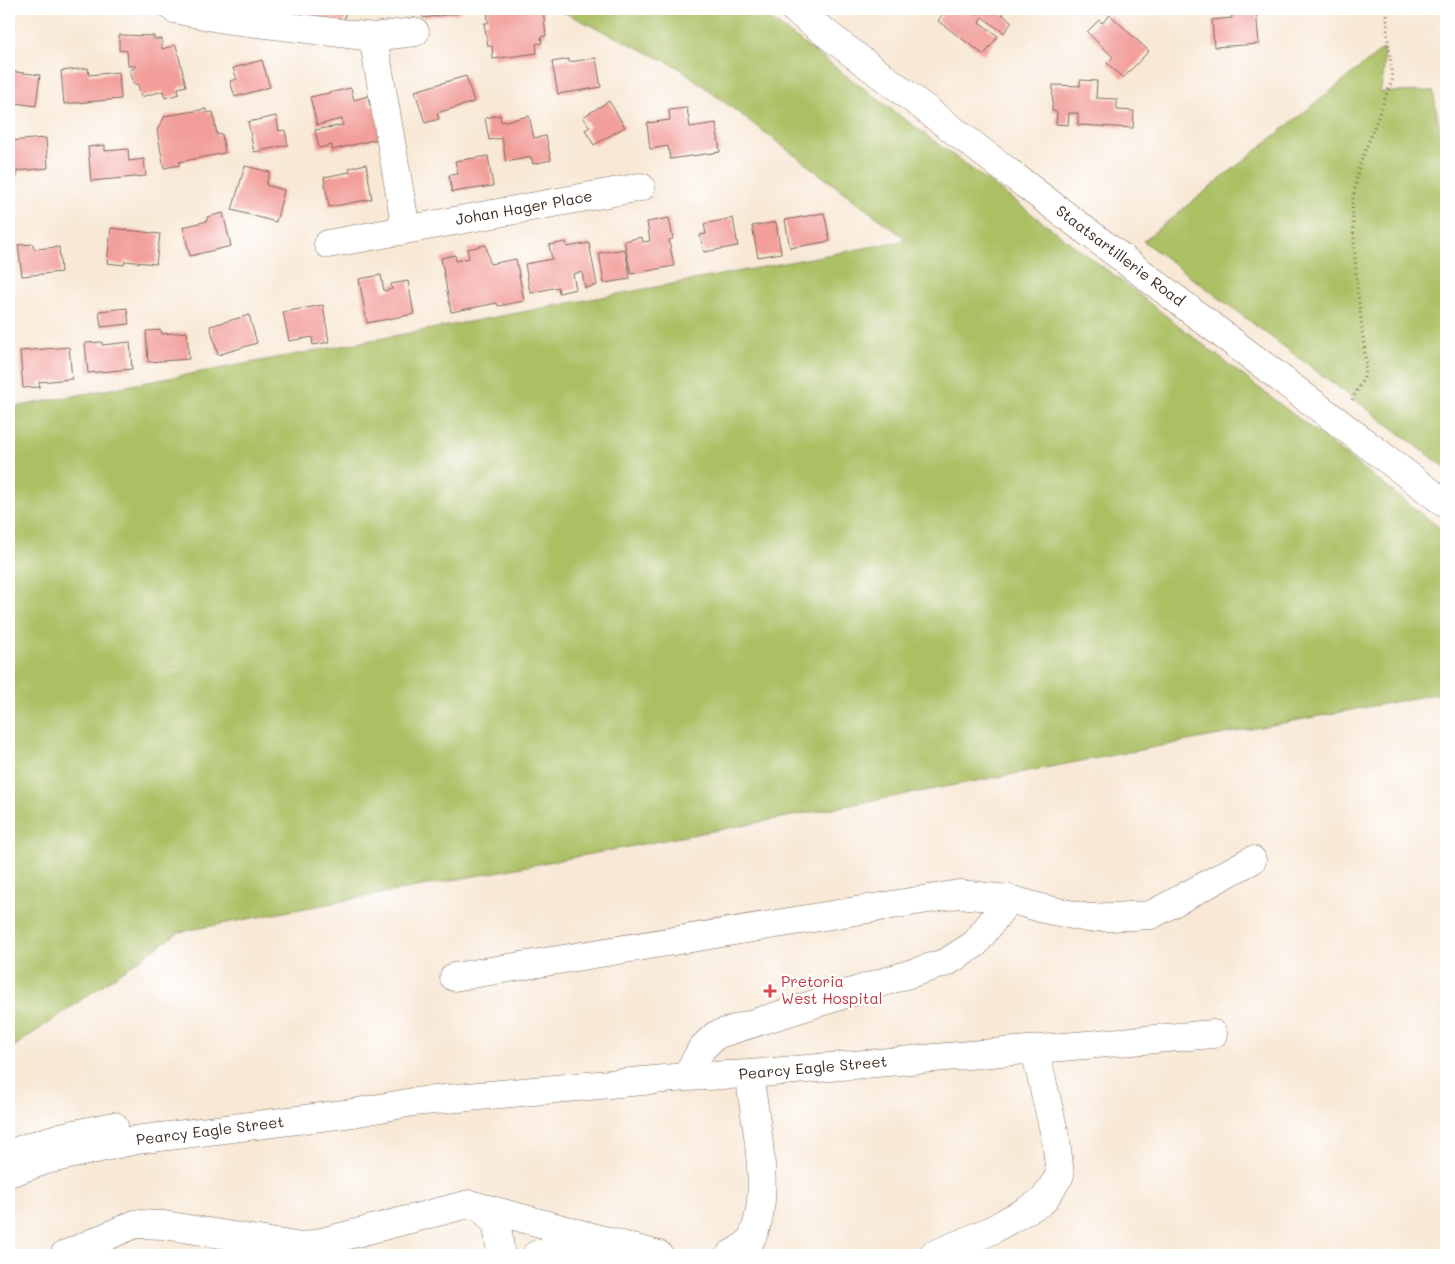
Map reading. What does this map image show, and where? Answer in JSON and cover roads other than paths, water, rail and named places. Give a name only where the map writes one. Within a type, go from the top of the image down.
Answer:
[{"type":"street","points":[[174,9],[227,14],[373,37],[415,32]]},
{"type":"street","name":"Staatsartillerie Road","points":[[794,9],[1446,504]]},
{"type":"street","points":[[373,37],[406,229]]},
{"type":"street","name":"Johan Hager Place","points":[[328,244],[641,187]]},
{"type":"street","points":[[454,977],[959,894],[1009,899],[1044,909],[1088,918],[1151,915],[1252,860]]},
{"type":"street","points":[[686,1077],[702,1048],[716,1035],[947,962],[975,944],[1009,899]]},
{"type":"street","name":"Pearcy Eagle Street","points":[[9,1173],[46,1160],[136,1140],[353,1113],[413,1102],[686,1077],[749,1074],[1213,1034]]},
{"type":"street","points":[[933,1255],[990,1231],[1043,1201],[1060,1175],[1056,1140],[1035,1050]]},
{"type":"street","points":[[730,1255],[751,1240],[760,1210],[762,1175],[749,1074]]},
{"type":"street","name":"Pearcy Eagle Street","points":[[9,1153],[60,1137],[136,1121],[354,1101],[413,1102]]},
{"type":"street","points":[[64,1255],[102,1247],[120,1229],[135,1224],[164,1224],[302,1247],[469,1204],[588,1236],[632,1252],[659,1255]]},
{"type":"street","points":[[482,1208],[497,1225],[501,1255]]},
{"type":"street","points":[[536,1255],[588,1236]]},
{"type":"place","name":"Pretoria West Hospital","points":[[770,991]]}]
